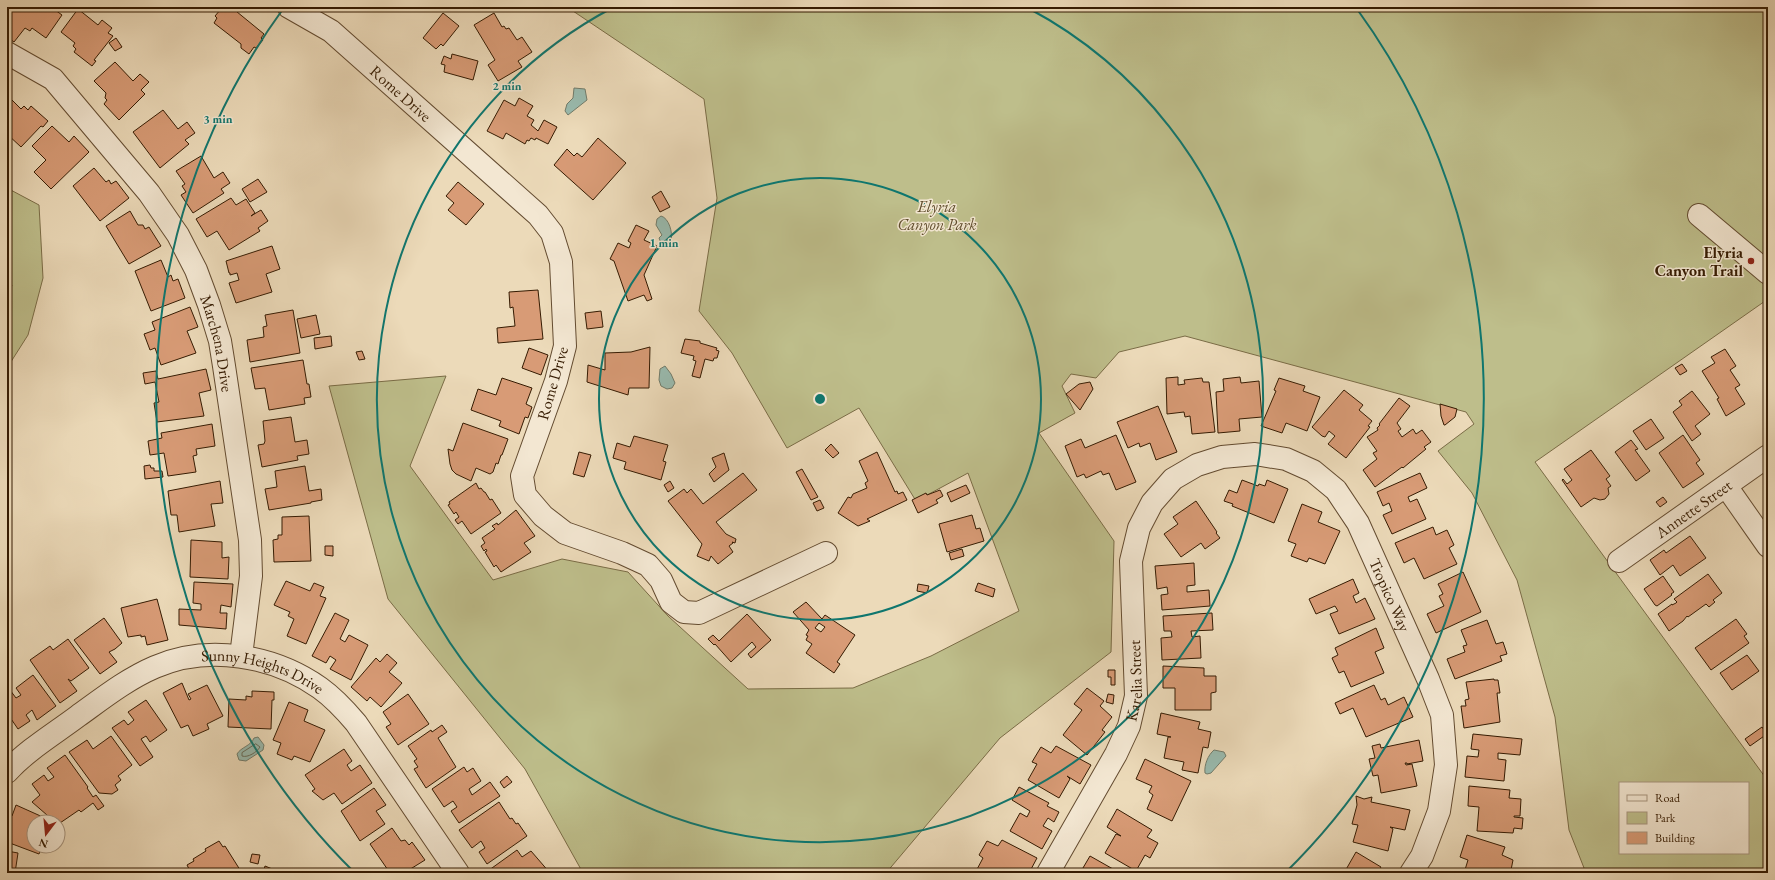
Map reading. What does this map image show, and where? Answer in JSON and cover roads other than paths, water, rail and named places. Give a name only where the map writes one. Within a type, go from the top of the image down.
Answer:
[{"type":"street","name":"Rome Drive","points":[[289,7],[331,31],[538,215],[552,233],[561,262],[566,346],[556,381],[522,476],[526,495],[543,516],[565,533],[622,553],[648,565],[661,580],[671,602],[684,612],[700,613],[826,553]]},
{"type":"street","name":"Marchena Drive","points":[[7,53],[53,79],[149,193],[178,235],[196,270],[220,341],[250,540],[251,576],[241,656]]},
{"type":"street","points":[[1699,215],[1768,273]]},
{"type":"street","name":"Tropico Way","points":[[1173,479],[1197,465],[1222,457],[1255,454],[1286,459],[1313,471],[1336,490],[1358,522],[1428,679],[1442,715],[1446,765],[1439,811],[1422,856],[1411,873]]},
{"type":"street","name":"Annette Street","points":[[1619,561],[1768,456]]},
{"type":"street","name":"Karelia Street","points":[[1048,873],[1116,754],[1129,726],[1136,696],[1131,561],[1139,528],[1152,503],[1173,479]]},
{"type":"street","points":[[1726,486],[1768,546]]},
{"type":"street","name":"Sunny Heights Drive","points":[[7,772],[32,749],[129,680],[156,667],[182,659],[212,655],[241,656],[272,663],[297,674],[320,688],[339,703],[356,724],[458,873]]},
{"type":"water","points":[[574,88],[585,89],[587,100],[568,115],[565,111],[567,104],[573,98]]},
{"type":"water","points":[[661,216],[664,217],[671,230],[671,240],[666,243],[661,243],[659,238],[662,235],[656,225],[657,219]]},
{"type":"water","points":[[665,366],[675,383],[672,388],[667,389],[661,386],[659,380],[660,369]]},
{"type":"water","points":[[258,737],[264,745],[263,750],[246,761],[239,760],[237,754],[251,743],[254,738]]},
{"type":"water","points":[[1214,750],[1224,752],[1226,756],[1211,773],[1207,774],[1205,773],[1205,770],[1208,757]]},
{"type":"place","name":"Elyria Canyon Trail","points":[[1751,261]]},
{"type":"park label","name":"Elyria Canyon Park","points":[[937,215]]}]
